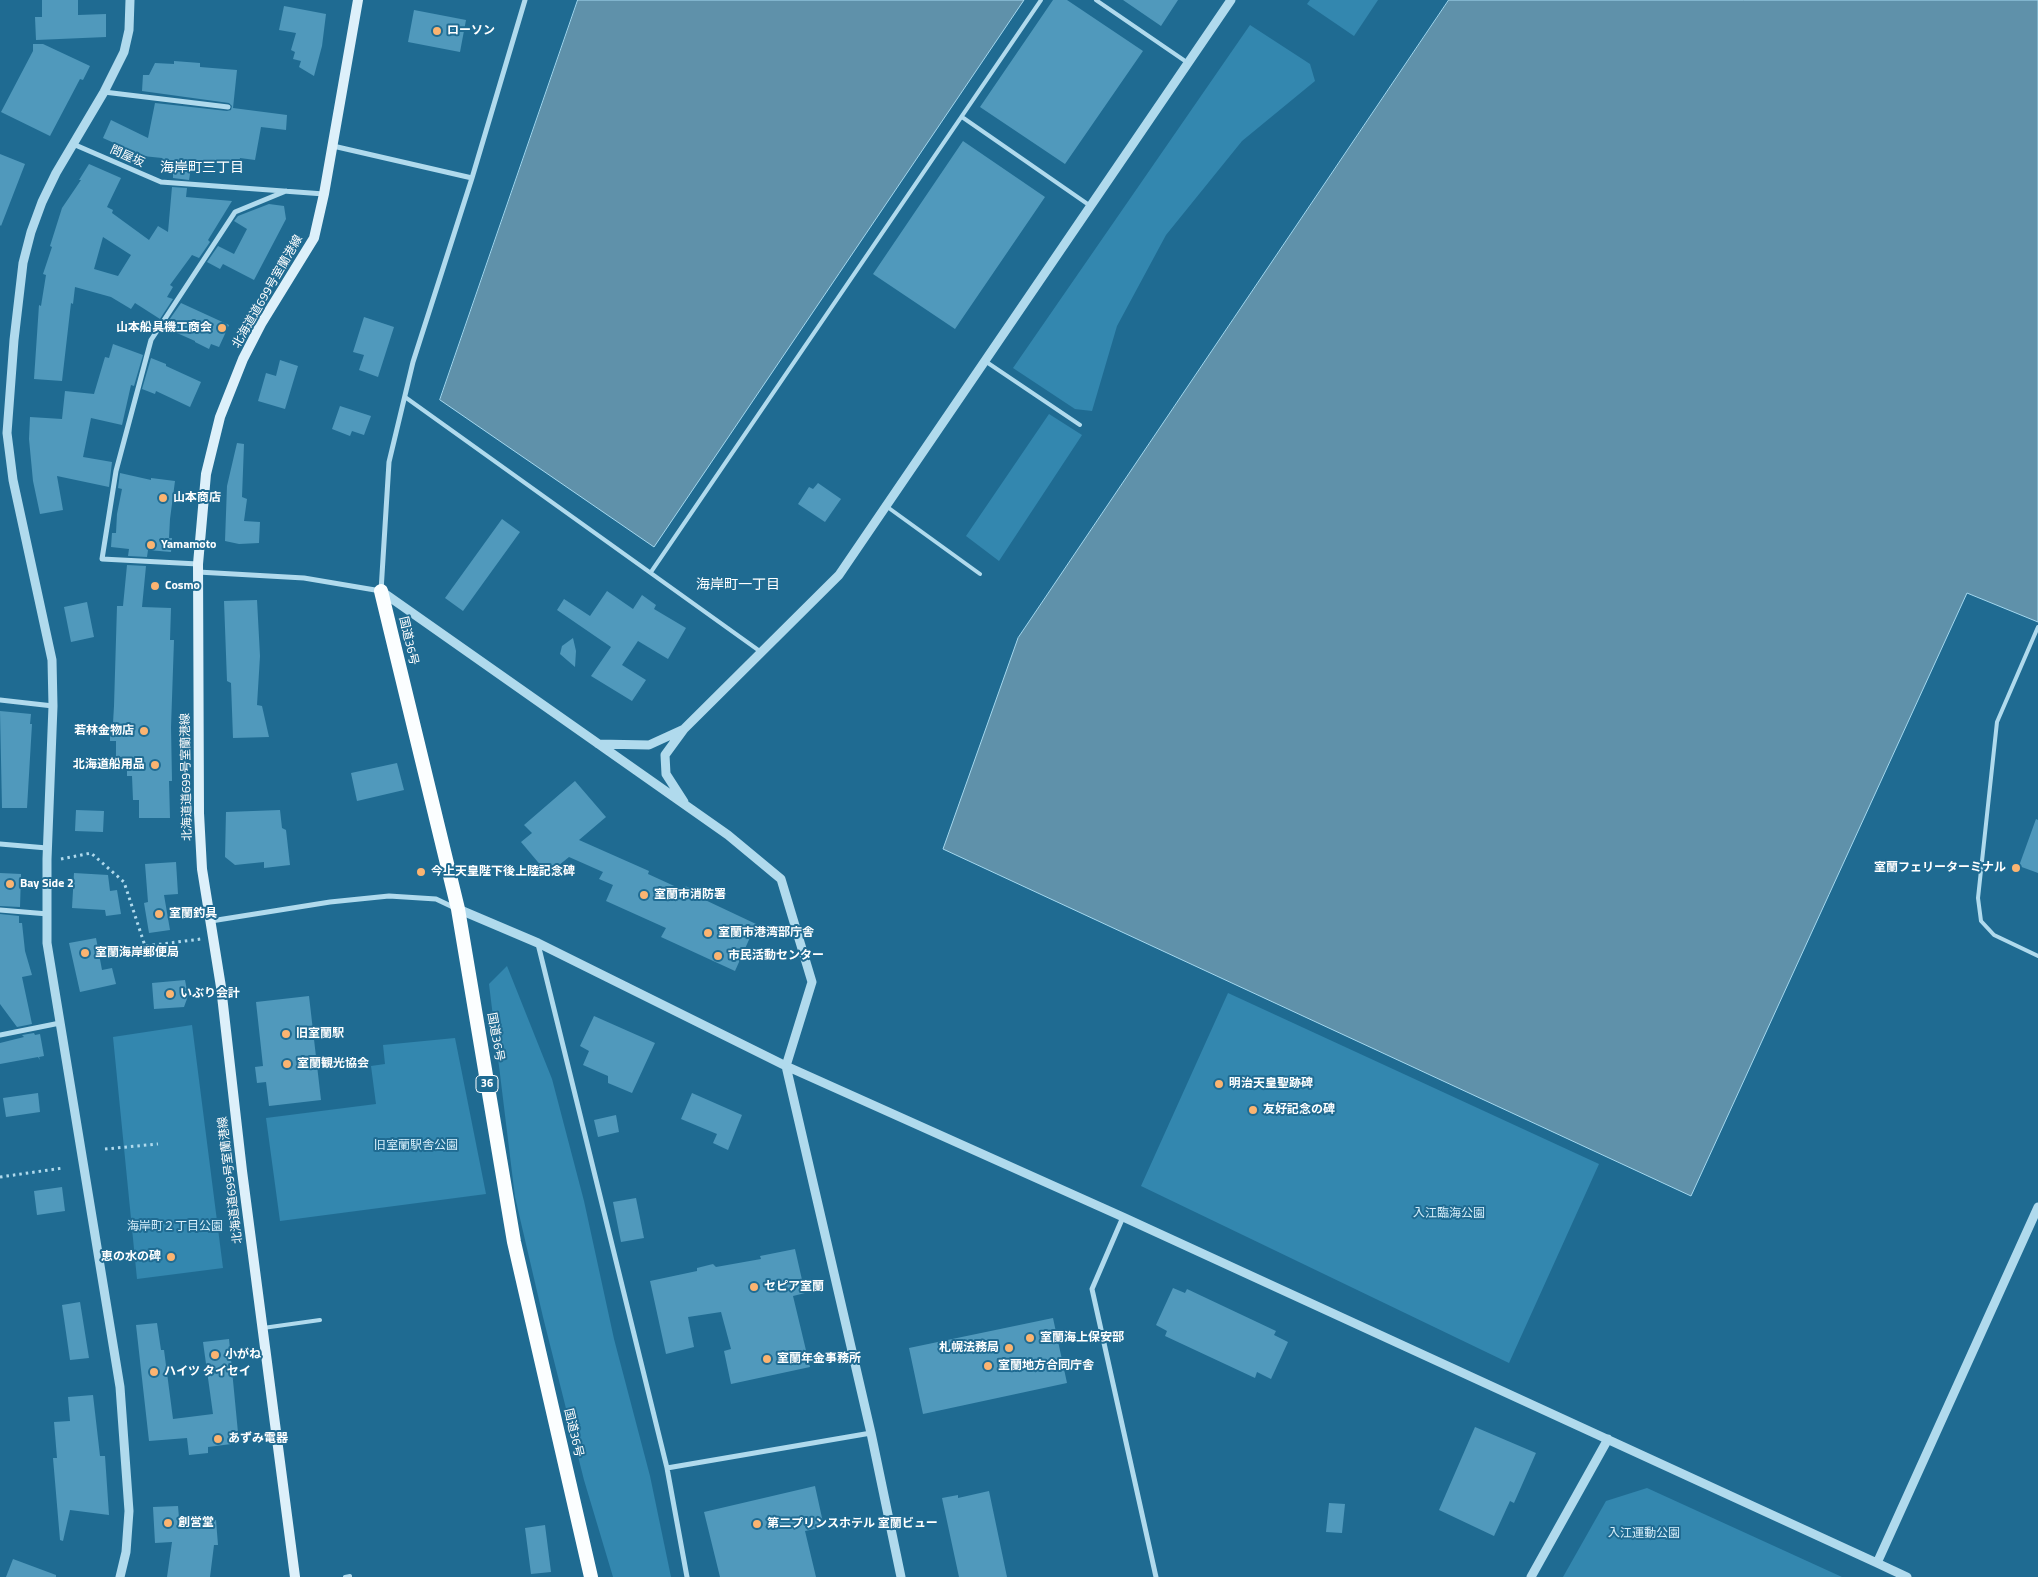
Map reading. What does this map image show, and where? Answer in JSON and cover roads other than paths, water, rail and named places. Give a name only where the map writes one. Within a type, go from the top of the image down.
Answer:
[{"type":"highway","name":"国道36号","points":[[382,592],[458,909],[514,1242],[591,1577]]},
{"type":"main road","name":"北海道道699号室蘭港線","points":[[294,1577],[214,938],[202,870],[199,813],[198,568],[205,483],[220,417],[240,366],[261,324],[314,238],[324,194],[358,0]]},
{"type":"street","points":[[120,1577],[126,1552],[129,1511],[120,1387],[47,951],[46,859],[53,706],[52,660],[3,432],[23,262],[31,232],[42,202],[104,92],[127,45],[130,0]]},
{"type":"street","points":[[382,592],[389,462],[414,362],[472,178],[525,0]]},
{"type":"street","points":[[687,807],[666,774],[664,756],[684,729],[839,575],[1231,0]]},
{"type":"street","points":[[104,92],[228,107]]},
{"type":"street","name":"問屋坂","points":[[73,144],[161,182],[324,194]]},
{"type":"street","points":[[332,146],[472,178]]},
{"type":"street","points":[[286,191],[234,212],[150,340],[116,471],[102,559],[304,578],[382,592],[728,835],[781,879],[812,982],[786,1066],[901,1577]]},
{"type":"street","points":[[0,700],[53,706]]},
{"type":"street","points":[[598,744],[649,745],[684,729]]},
{"type":"street","points":[[0,844],[47,848]]},
{"type":"street","points":[[211,921],[330,902],[389,896],[436,899],[538,943],[786,1066],[1123,1217],[1907,1577]]},
{"type":"street","points":[[0,910],[48,914]]},
{"type":"street","points":[[538,943],[667,1468],[687,1577]]},
{"type":"street","points":[[0,1035],[60,1023]]},
{"type":"street","points":[[1877,1563],[2038,1207]]},
{"type":"street","points":[[1123,1217],[1092,1288],[1156,1577]]},
{"type":"street","points":[[667,1468],[870,1433]]},
{"type":"street","points":[[1531,1577],[1608,1439]]},
{"type":"lane","points":[[651,572],[1041,0]]},
{"type":"lane","points":[[1096,0],[1188,63]]},
{"type":"lane","points":[[962,117],[1091,206]]},
{"type":"lane","points":[[985,361],[1080,425]]},
{"type":"lane","points":[[405,397],[762,652]]},
{"type":"lane","points":[[886,506],[980,574]]},
{"type":"lane","points":[[2038,627],[1996,722],[1978,898],[1981,921],[1994,935],[2038,956]]},
{"type":"lane","points":[[262,1328],[320,1320]]},
{"type":"lane","points":[[345,1577],[350,1576]]},
{"type":"place","name":"ローソン","points":[[437,31]]},
{"type":"place","name":"山本船具機工商会","points":[[222,328]]},
{"type":"place","name":"山本商店","points":[[163,498]]},
{"type":"place","name":"Yamamoto","points":[[151,545]]},
{"type":"place","name":"Cosmo","points":[[155,586]]},
{"type":"place","name":"若林金物店","points":[[144,731]]},
{"type":"place","name":"北海道船用品","points":[[155,765]]},
{"type":"place","name":"室蘭フェリーターミナル","points":[[2016,868]]},
{"type":"place","name":"今上天皇陛下後上陸記念碑","points":[[421,872]]},
{"type":"place","name":"Bay Side 2","points":[[10,884]]},
{"type":"place","name":"室蘭市消防署","points":[[644,895]]},
{"type":"place","name":"室蘭釣具","points":[[159,914]]},
{"type":"place","name":"室蘭市港湾部庁舎","points":[[708,933]]},
{"type":"place","name":"室蘭海岸郵便局","points":[[85,953]]},
{"type":"place","name":"市民活動センター","points":[[718,956]]},
{"type":"place","name":"いぶり会計","points":[[170,994]]},
{"type":"place","name":"旧室蘭駅","points":[[286,1034]]},
{"type":"place","name":"室蘭観光協会","points":[[287,1064]]},
{"type":"place","name":"明治天皇聖跡碑","points":[[1219,1084]]},
{"type":"place","name":"友好記念の碑","points":[[1253,1110]]},
{"type":"place","name":"恵の水の碑","points":[[171,1257]]},
{"type":"place","name":"セピア室蘭","points":[[754,1287]]},
{"type":"place","name":"室蘭海上保安部","points":[[1030,1338]]},
{"type":"place","name":"札幌法務局","points":[[1009,1348]]},
{"type":"place","name":"小がね","points":[[215,1355]]},
{"type":"place","name":"室蘭年金事務所","points":[[767,1359]]},
{"type":"place","name":"室蘭地方合同庁舎","points":[[988,1366]]},
{"type":"place","name":"ハイツ タイセイ","points":[[154,1372]]},
{"type":"place","name":"あずみ電器","points":[[218,1439]]},
{"type":"place","name":"創営堂","points":[[168,1523]]},
{"type":"place","name":"第二プリンスホテル 室蘭ビュー","points":[[757,1524]]},
{"type":"district","name":"海岸町三丁目","points":[[202,169]]},
{"type":"district","name":"海岸町一丁目","points":[[738,586]]},
{"type":"park label","name":"旧室蘭駅舎公園","points":[[416,1146]]},
{"type":"park label","name":"入江臨海公園","points":[[1449,1214]]},
{"type":"park label","name":"海岸町２丁目公園","points":[[175,1227]]},
{"type":"park label","name":"入江運動公園","points":[[1644,1534]]}]
